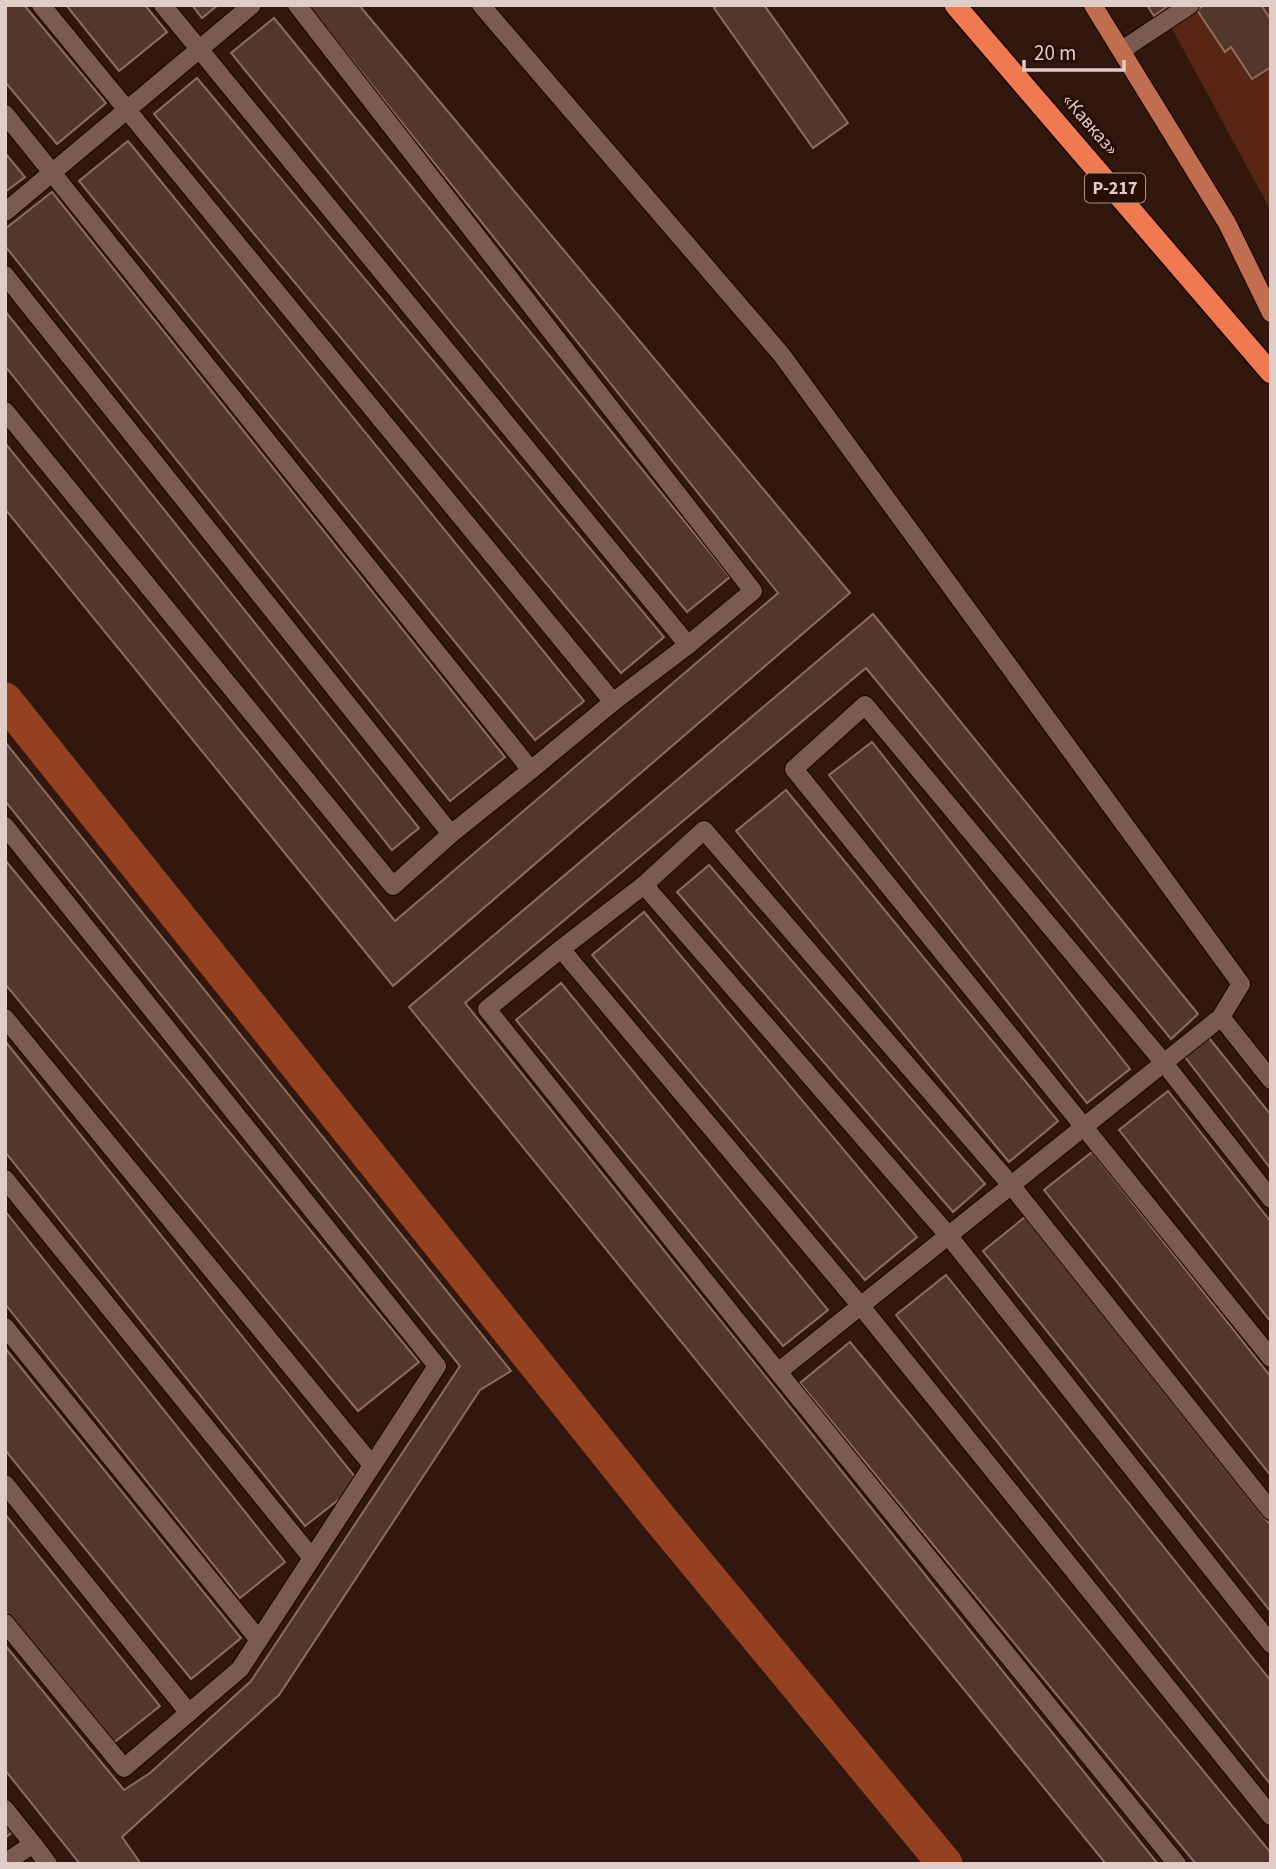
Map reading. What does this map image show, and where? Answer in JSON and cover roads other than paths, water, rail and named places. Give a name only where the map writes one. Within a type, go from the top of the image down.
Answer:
[{"type":"highway","name":"«Кавказ»","points":[[955,5],[1271,373]]},
{"type":"main road","points":[[1093,5],[1227,223],[1271,313]]},
{"type":"street","points":[[41,5],[613,702]]},
{"type":"street","points":[[163,5],[688,645]]},
{"type":"street","points":[[5,212],[252,5]]},
{"type":"street","points":[[5,411],[393,886],[451,834],[753,591],[297,5]]},
{"type":"street","points":[[481,5],[781,354],[1241,984],[1221,1017],[778,1372]]},
{"type":"street","points":[[1122,50],[1190,5]]},
{"type":"street","points":[[5,114],[531,770]]},
{"type":"street","points":[[5,275],[451,834]]},
{"type":"street","points":[[1271,1199],[1164,1063],[865,705],[794,769],[1271,1358]]},
{"type":"street","points":[[5,826],[437,1366],[240,1669],[124,1768],[5,1623]]},
{"type":"street","points":[[1177,1864],[487,1009],[645,885],[704,830],[1011,1185],[1271,1511]]},
{"type":"street","points":[[645,885],[948,1236],[1271,1644]]},
{"type":"street","points":[[561,949],[860,1306],[1271,1816]]},
{"type":"street","points":[[1221,1017],[1271,1080]]},
{"type":"street","points":[[5,1018],[372,1465]]},
{"type":"street","points":[[5,1179],[312,1558]]},
{"type":"street","points":[[5,1327],[259,1640]]},
{"type":"street","points":[[5,1485],[189,1713]]},
{"type":"street","points":[[5,1809],[48,1864]]},
{"type":"street","points":[[5,1863],[33,1844]]},
{"type":"waterway","points":[[5,700],[656,1514],[945,1864]]}]
